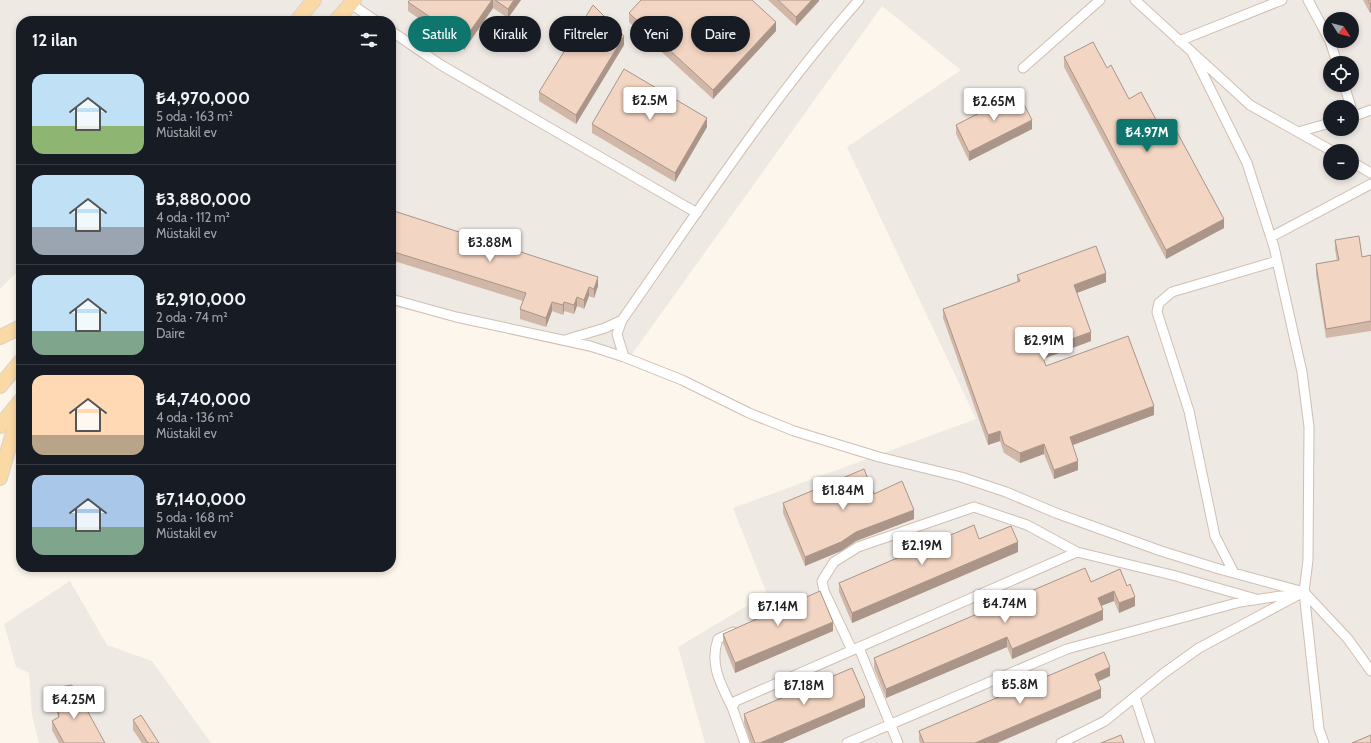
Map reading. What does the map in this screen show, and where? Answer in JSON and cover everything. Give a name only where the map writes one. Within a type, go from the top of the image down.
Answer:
[{"type":"main road","points":[[301,16],[314,0]]},
{"type":"main road","points":[[340,16],[353,2]]},
{"type":"main road","points":[[0,336],[16,329]]},
{"type":"main road","points":[[0,386],[16,366]]},
{"type":"main road","points":[[0,426],[16,406]]},
{"type":"main road","points":[[0,478],[16,426]]},
{"type":"street","points":[[624,357],[617,334],[622,320],[743,147],[822,42],[859,0]]},
{"type":"street","points":[[1023,68],[1100,0]]},
{"type":"street","points":[[1135,0],[1250,105],[1323,146]]},
{"type":"street","points":[[1180,41],[1282,0]]},
{"type":"street","points":[[1308,0],[1323,28]]},
{"type":"street","points":[[353,2],[370,16]]},
{"type":"street","points":[[396,34],[441,65],[697,213]]},
{"type":"street","points":[[1192,52],[1248,163],[1271,236],[1302,372],[1309,427],[1308,560],[1304,592],[1319,729],[1324,743]]},
{"type":"street","points":[[1359,112],[1371,110]]},
{"type":"street","points":[[1298,132],[1323,125]]},
{"type":"street","points":[[1359,166],[1371,173]]},
{"type":"street","points":[[1271,236],[1371,184]]},
{"type":"street","points":[[1234,573],[1215,536],[1189,411],[1157,312],[1159,303],[1172,292],[1277,261]]},
{"type":"street","points":[[396,300],[456,317],[590,346],[624,357],[682,380],[750,413],[794,431],[879,457],[961,477],[1006,492],[1056,513],[1162,551],[1304,592],[1348,639],[1371,671]]},
{"type":"street","points":[[564,341],[605,328],[622,320]]},
{"type":"street","points":[[898,743],[891,724],[855,649],[820,592],[822,581],[834,562],[858,547],[974,507],[1027,526],[1078,552],[1172,575],[1256,599]]},
{"type":"street","points":[[732,707],[736,701],[1078,552]]},
{"type":"street","points":[[847,743],[1067,649],[1240,602],[1304,592]]},
{"type":"street","points":[[1061,743],[1105,721],[1164,673],[1199,648],[1304,592]]},
{"type":"street","points":[[742,628],[718,639],[715,648],[718,678],[732,707],[745,743]]},
{"type":"street","points":[[1135,697],[1150,743]]},
{"type":"shaded area","points":[[0,0],[1371,0],[1371,743],[705,743],[678,647],[767,594],[733,508],[976,419],[847,147],[961,70],[882,6],[627,361],[396,307],[396,16],[16,16],[16,273],[0,289]]},
{"type":"shaded area","points":[[70,581],[107,645],[152,661],[211,743],[39,743],[32,715],[29,673],[16,667],[4,624]]},
{"type":"building","points":[[410,0],[492,0],[481,16],[479,16],[479,19],[471,30],[471,16],[429,16],[408,2]]},
{"type":"building","points":[[495,0],[514,0],[508,9]]},
{"type":"building","points":[[641,0],[752,0],[776,22],[750,50],[750,16],[691,16],[691,52],[748,52],[713,90],[672,52],[683,52],[683,16],[632,16],[629,13]]},
{"type":"building","points":[[778,0],[812,0],[796,17]]},
{"type":"building","points":[[593,5],[604,16],[586,16]]},
{"type":"building","points":[[1093,42],[1107,68],[1111,65],[1129,99],[1141,92],[1160,127],[1171,121],[1224,219],[1166,250],[1064,57]]},
{"type":"building","points":[[564,52],[614,52],[576,115],[539,92]]},
{"type":"building","points":[[624,69],[707,118],[675,173],[592,124]]},
{"type":"building","points":[[1018,93],[1032,120],[969,152],[956,125]]},
{"type":"building","points":[[396,212],[598,277],[594,289],[589,287],[584,300],[577,297],[574,305],[564,302],[563,305],[552,302],[546,318],[520,309],[526,293],[396,253]]},
{"type":"building","points":[[1359,236],[1362,257],[1371,255],[1371,321],[1326,329],[1316,264],[1339,260],[1335,240]]},
{"type":"building","points":[[1096,246],[1106,273],[1074,285],[1091,332],[1040,350],[1046,366],[1128,336],[1154,406],[1070,437],[1078,461],[1054,470],[1044,444],[1020,453],[1004,444],[1000,431],[988,435],[943,309],[1020,281],[1017,275]]},
{"type":"building","points":[[864,469],[874,494],[902,481],[914,510],[856,532],[841,542],[805,557],[783,503]]},
{"type":"building","points":[[974,525],[979,539],[1011,526],[1018,542],[852,613],[839,583]]},
{"type":"building","points":[[1085,568],[1091,582],[1120,569],[1127,586],[1130,584],[1135,597],[1119,603],[1114,591],[1098,598],[1103,610],[1012,649],[1007,637],[886,689],[874,658]]},
{"type":"building","points":[[820,591],[833,622],[735,663],[723,634]]},
{"type":"building","points":[[1104,652],[1110,667],[1095,674],[1101,689],[975,743],[924,743],[919,731]]},
{"type":"building","points":[[852,668],[865,698],[760,743],[755,743],[744,714]]},
{"type":"building","points":[[72,685],[76,707],[83,703],[105,743],[64,743],[52,721],[59,717],[54,688]]},
{"type":"building","points":[[141,715],[159,743],[148,743],[133,720]]},
{"type":"building","points":[[1121,735],[1124,743],[1101,743]]},
{"type":"building","points":[[1371,735],[1371,743],[1352,743]]}]
